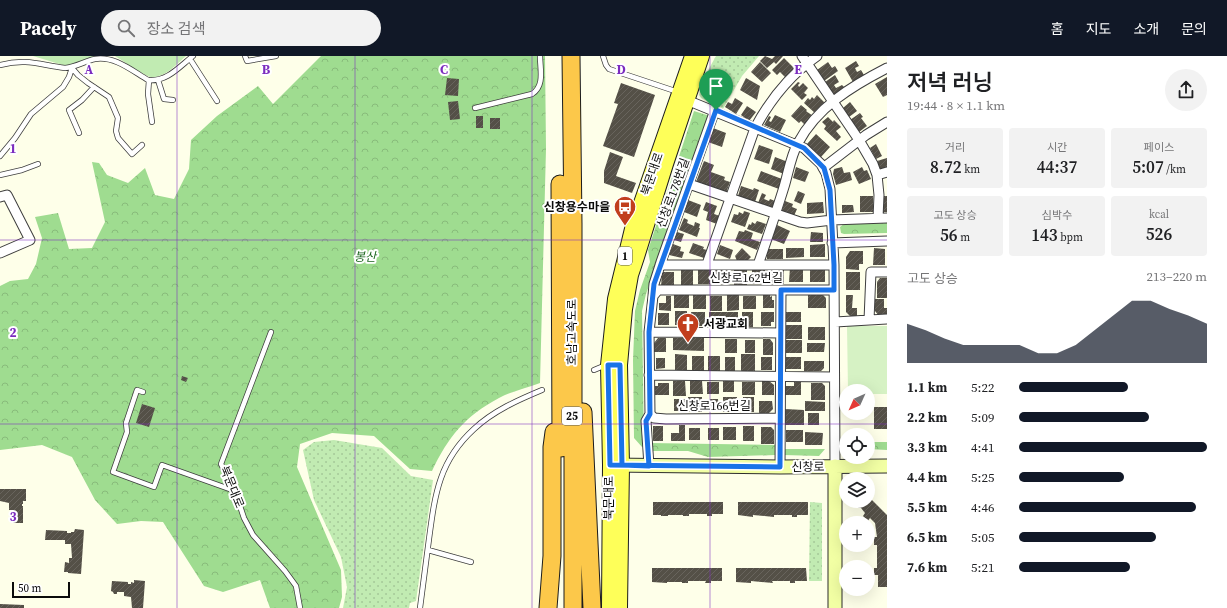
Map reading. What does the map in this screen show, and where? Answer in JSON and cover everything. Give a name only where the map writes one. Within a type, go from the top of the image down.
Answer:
[{"type":"highway","name":"호남고속도로","points":[[560,56],[560,397],[562,608]]},
{"type":"highway","name":"호남고속도로","points":[[570,56],[573,608]]},
{"type":"highway","points":[[572,307],[580,357],[598,607]]},
{"type":"highway","points":[[548,608],[552,556],[552,447],[560,397]]},
{"type":"main road","name":"북문대로","points":[[620,608],[614,365],[615,299],[632,230],[692,56]]},
{"type":"main road","name":"북문대로","points":[[614,365],[631,275],[702,56]]},
{"type":"main road","name":"북문대로","points":[[598,607],[616,465]]},
{"type":"main road","name":"신창로","points":[[616,465],[780,467],[887,466]]},
{"type":"main road","points":[[835,466],[835,608]]},
{"type":"street","points":[[707,264],[730,198],[762,115],[774,96],[805,60],[817,56]]},
{"type":"street","points":[[689,184],[796,222],[807,223],[832,220],[883,218],[877,175],[873,164],[859,140],[805,60]]},
{"type":"street","points":[[758,265],[797,144],[809,127],[833,101],[856,84],[887,68]]},
{"type":"street","points":[[694,103],[716,110],[797,144],[804,148],[824,168],[830,190],[834,265],[835,466]]},
{"type":"street","name":"신창로178번길","points":[[649,466],[646,421],[650,414],[649,332],[655,290],[660,265],[716,110]]},
{"type":"street","points":[[824,168],[859,140],[887,122]]},
{"type":"street","points":[[877,175],[887,172]]},
{"type":"street","points":[[0,197],[7,195],[30,240],[0,253]]},
{"type":"street","points":[[832,243],[887,241]]},
{"type":"street","points":[[660,265],[834,265]]},
{"type":"street","points":[[870,320],[871,272],[887,272]]},
{"type":"street","name":"신창로162번길","points":[[655,290],[834,290]]},
{"type":"street","points":[[780,467],[781,290]]},
{"type":"street","points":[[834,322],[887,319]]},
{"type":"street","points":[[649,332],[780,333]]},
{"type":"street","points":[[649,375],[834,377]]},
{"type":"street","name":"신창로166번길","points":[[650,414],[654,418],[780,418]]},
{"type":"lane","points":[[244,56],[247,61],[276,56]]},
{"type":"lane","points":[[475,108],[532,94],[537,91],[540,85],[540,56]]},
{"type":"lane","points":[[603,56],[609,69],[679,93]]},
{"type":"lane","points":[[0,65],[10,62],[27,61],[72,68],[93,59],[108,58],[118,61],[149,80],[158,80],[169,76],[192,57],[217,101]]},
{"type":"lane","points":[[72,68],[78,75],[94,87],[107,94],[118,120],[116,134],[124,146],[132,154],[142,145]]},
{"type":"lane","points":[[0,156],[15,138],[31,114],[63,87],[72,68]]},
{"type":"lane","points":[[149,80],[148,94],[152,122]]},
{"type":"lane","points":[[158,80],[164,99],[173,100]]},
{"type":"lane","points":[[79,133],[69,110],[82,100],[94,87]]},
{"type":"lane","points":[[0,175],[22,170],[38,164]]},
{"type":"lane","name":"북문대로","points":[[271,332],[221,464],[235,490],[244,518],[253,535],[285,571],[296,586],[300,608]]},
{"type":"lane","points":[[594,370],[614,365]]},
{"type":"lane","points":[[143,392],[137,390],[126,423],[127,432],[113,472],[154,487],[162,465],[235,490]]},
{"type":"lane","points":[[420,608],[435,495],[446,463],[469,433],[485,420],[511,404],[542,390]]},
{"type":"lane","points":[[428,550],[471,562]]},
{"type":"green space","points":[[33,56],[97,56],[66,66]]},
{"type":"green space","points":[[115,56],[186,56],[166,73],[156,77],[151,77],[138,71]]},
{"type":"green space","name":"봉산","points":[[321,56],[545,56],[546,149],[540,383],[514,391],[476,412],[451,438],[432,471],[410,469],[374,436],[332,433],[300,444],[297,467],[341,570],[342,597],[339,608],[270,608],[260,580],[223,592],[204,586],[163,522],[141,521],[117,524],[95,500],[72,457],[42,445],[0,450],[0,286],[10,281],[28,279],[36,264],[42,238],[35,217],[58,213],[69,249],[92,248],[105,222],[92,162],[99,163],[107,175],[128,183],[145,168],[155,195],[174,199],[189,169],[191,140],[217,116],[258,86],[273,104]]},
{"type":"green space","points":[[716,56],[759,56],[742,76],[723,109],[701,98],[699,95],[706,74]]},
{"type":"green space","points":[[694,111],[710,116],[646,294],[642,311],[644,446],[642,447],[634,438],[633,360],[635,311],[640,290],[650,262],[648,250]]},
{"type":"green space","points":[[887,223],[887,233],[844,234],[841,233],[840,227],[844,224]]},
{"type":"green space","points":[[847,326],[887,326],[887,394],[875,394],[875,384],[848,384]]},
{"type":"green space","points":[[334,440],[382,448],[411,476],[433,480],[416,601],[410,603],[409,608],[343,608],[347,587],[341,557],[314,500],[303,450],[314,442]]},
{"type":"green space","points":[[875,442],[887,442],[887,450],[875,449]]},
{"type":"green space","points":[[649,443],[775,445],[775,455],[708,457],[688,451],[653,451],[650,448]]},
{"type":"green space","points":[[784,449],[825,449],[819,456],[784,455]]},
{"type":"green space","points":[[810,502],[822,503],[822,581],[809,581]]},
{"type":"building","points":[[765,56],[772,59],[775,56],[783,56],[776,64],[774,62],[767,68],[760,61]]},
{"type":"building","points":[[784,58],[794,68],[785,77],[780,72],[777,75],[772,70]]},
{"type":"building","points":[[856,61],[859,66],[855,68],[857,72],[861,70],[864,75],[853,82],[845,68]]},
{"type":"building","points":[[760,62],[771,73],[762,82],[751,72]]},
{"type":"building","points":[[828,62],[832,68],[835,66],[838,71],[824,81],[817,70]]},
{"type":"building","points":[[835,75],[839,82],[834,85],[836,88],[842,85],[844,87],[834,95],[825,82]]},
{"type":"building","points":[[887,77],[887,95],[883,97],[875,84]]},
{"type":"building","points":[[447,78],[459,79],[458,96],[445,95]]},
{"type":"building","points":[[746,78],[760,86],[757,100],[740,90]]},
{"type":"building","points":[[798,82],[800,83],[798,85],[799,87],[803,83],[808,88],[804,93],[807,95],[802,100],[791,89]]},
{"type":"building","points":[[621,83],[655,95],[634,157],[603,146],[618,104],[614,103]]},
{"type":"building","points":[[817,95],[826,104],[816,114],[804,103],[808,98],[810,100],[812,97],[814,99]]},
{"type":"building","points":[[735,98],[743,103],[736,114],[725,107],[728,102],[732,104]]},
{"type":"building","points":[[458,101],[460,119],[450,120],[448,102]]},
{"type":"building","points":[[850,102],[857,111],[849,117],[843,108]]},
{"type":"building","points":[[801,105],[813,116],[805,125],[801,121],[799,123],[791,116]]},
{"type":"building","points":[[747,106],[756,112],[749,121],[741,115]]},
{"type":"building","points":[[860,113],[863,117],[861,118],[867,126],[859,132],[850,120]]},
{"type":"building","points":[[775,115],[786,120],[780,132],[764,125],[769,116],[771,117],[769,121],[771,122]]},
{"type":"building","points":[[476,116],[483,116],[483,128],[476,128]]},
{"type":"building","points":[[828,117],[833,122],[834,120],[841,127],[836,131],[841,137],[837,141],[824,129],[826,126],[822,122]]},
{"type":"building","points":[[490,118],[500,118],[500,129],[490,129]]},
{"type":"building","points":[[713,128],[726,133],[722,147],[708,142]]},
{"type":"building","points":[[816,134],[830,147],[821,157],[807,144]]},
{"type":"building","points":[[876,144],[882,156],[876,159],[870,148]]},
{"type":"building","points":[[759,145],[773,150],[769,164],[754,159]]},
{"type":"building","points":[[610,152],[623,157],[616,176],[636,183],[632,193],[604,183],[604,171]]},
{"type":"building","points":[[775,157],[788,162],[784,174],[771,169]]},
{"type":"building","points":[[887,158],[887,169],[880,171],[877,161]]},
{"type":"building","points":[[704,161],[714,165],[711,172],[725,177],[724,180],[730,182],[726,193],[696,182]]},
{"type":"building","points":[[796,167],[809,172],[805,182],[793,178]]},
{"type":"building","points":[[842,167],[844,173],[850,172],[852,180],[836,185],[833,174],[834,169]]},
{"type":"building","points":[[862,167],[864,171],[867,170],[871,179],[859,184],[853,172]]},
{"type":"building","points":[[761,171],[782,179],[779,189],[757,181]]},
{"type":"building","points":[[741,186],[753,190],[754,188],[759,190],[755,202],[738,196]]},
{"type":"building","points":[[798,191],[805,194],[801,204],[794,201]]},
{"type":"building","points":[[762,193],[766,195],[764,199],[775,201],[772,210],[767,206],[758,203]]},
{"type":"building","points":[[860,196],[873,196],[873,212],[860,212]]},
{"type":"building","points":[[884,196],[887,196],[887,212],[883,212]]},
{"type":"building","points":[[688,200],[701,205],[697,217],[684,212]]},
{"type":"building","points":[[785,201],[793,204],[792,207],[797,209],[793,218],[781,213]]},
{"type":"building","points":[[706,202],[717,206],[714,214],[720,216],[717,224],[706,220],[708,212],[703,210]]},
{"type":"building","points":[[823,202],[824,213],[807,214],[807,203]]},
{"type":"building","points":[[842,205],[853,205],[854,212],[842,213]]},
{"type":"building","points":[[744,211],[750,213],[745,227],[731,222],[734,214],[738,215],[739,212],[743,214]]},
{"type":"building","points":[[684,218],[688,220],[687,223],[694,226],[695,222],[700,224],[697,237],[679,230]]},
{"type":"building","points":[[757,221],[766,224],[762,234],[747,229],[749,224],[751,225],[752,222],[755,224]]},
{"type":"building","points":[[777,225],[790,231],[784,244],[771,239]]},
{"type":"building","points":[[745,230],[753,233],[751,239],[760,242],[757,250],[735,241],[739,231],[744,232]]},
{"type":"building","points":[[677,232],[684,234],[681,242],[674,240]]},
{"type":"building","points":[[811,232],[823,233],[823,242],[810,242]]},
{"type":"building","points":[[693,243],[704,247],[703,249],[707,250],[704,258],[689,253]]},
{"type":"building","points":[[673,244],[681,247],[680,251],[684,252],[682,258],[669,255]]},
{"type":"building","points":[[825,244],[825,257],[810,257],[810,245]]},
{"type":"building","points":[[720,245],[733,250],[730,259],[717,254]]},
{"type":"building","points":[[742,248],[751,257],[747,261],[737,261],[735,256]]},
{"type":"building","points":[[786,248],[804,248],[804,257],[786,258]]},
{"type":"building","points":[[874,248],[885,249],[885,265],[873,265]]},
{"type":"building","points":[[766,249],[783,249],[783,259],[767,259]]},
{"type":"building","points":[[850,251],[863,251],[863,264],[859,264],[859,270],[846,269],[846,257]]},
{"type":"building","points":[[790,267],[803,267],[803,282],[789,282]]},
{"type":"building","points":[[810,267],[825,267],[825,282],[810,282]]},
{"type":"building","points":[[681,268],[693,268],[693,286],[681,286]]},
{"type":"building","points":[[698,268],[711,268],[711,284],[698,284]]},
{"type":"building","points":[[715,268],[729,268],[729,283],[715,283]]},
{"type":"building","points":[[734,268],[747,268],[747,285],[734,285]]},
{"type":"building","points":[[752,268],[765,268],[765,284],[752,284]]},
{"type":"building","points":[[771,270],[784,270],[784,284],[771,283]]},
{"type":"building","points":[[662,272],[674,272],[674,287],[661,287]]},
{"type":"building","points":[[846,272],[860,272],[860,290],[846,290]]},
{"type":"building","points":[[880,278],[887,278],[887,298],[877,298],[877,282]]},
{"type":"building","points":[[674,295],[689,295],[689,308],[674,308]]},
{"type":"building","points":[[693,295],[706,295],[706,309],[693,309]]},
{"type":"building","points":[[727,295],[739,295],[739,310],[727,311]]},
{"type":"building","points":[[763,295],[770,295],[770,297],[772,296],[772,300],[774,300],[774,308],[763,308]]},
{"type":"building","points":[[808,295],[823,295],[826,298],[826,308],[808,308]]},
{"type":"building","points":[[846,295],[853,295],[852,308],[857,308],[857,316],[850,316],[846,312]]},
{"type":"building","points":[[666,296],[671,296],[671,311],[659,310],[659,303],[666,303]]},
{"type":"building","points":[[710,296],[722,296],[722,311],[710,311]]},
{"type":"building","points":[[743,296],[756,296],[756,309],[743,309]]},
{"type":"building","points":[[875,299],[884,299],[884,308],[887,308],[887,316],[879,316],[875,311]]},
{"type":"building","points":[[675,311],[687,311],[687,325],[675,325]]},
{"type":"building","points":[[691,312],[705,312],[705,326],[691,326]]},
{"type":"building","points":[[709,312],[738,312],[738,327],[723,327],[723,323],[720,322],[720,327],[709,327]]},
{"type":"building","points":[[742,312],[753,312],[753,327],[742,327]]},
{"type":"building","points":[[761,312],[774,312],[774,322],[771,322],[771,326],[761,326]]},
{"type":"building","points":[[785,312],[801,312],[801,322],[785,322]]},
{"type":"building","points":[[658,313],[669,313],[669,325],[658,325]]},
{"type":"building","points":[[785,325],[802,325],[802,339],[785,339]]},
{"type":"building","points":[[808,327],[825,327],[825,340],[808,340]]},
{"type":"building","points":[[658,338],[666,338],[666,352],[654,352],[654,343]]},
{"type":"building","name":"서광교회","points":[[673,338],[704,338],[704,351],[673,350]]},
{"type":"building","points":[[725,339],[737,339],[737,353],[725,353]]},
{"type":"building","points":[[763,339],[770,339],[773,343],[773,355],[763,355]]},
{"type":"building","points":[[745,340],[755,340],[755,353],[745,353]]},
{"type":"building","points":[[785,340],[802,340],[802,353],[785,353]]},
{"type":"building","points":[[807,343],[825,343],[824,352],[807,352]]},
{"type":"building","points":[[675,354],[687,355],[687,371],[675,371]]},
{"type":"building","points":[[741,354],[755,354],[755,371],[741,371]]},
{"type":"building","points":[[692,356],[704,356],[704,373],[692,372]]},
{"type":"building","points":[[708,356],[720,356],[720,371],[708,371]]},
{"type":"building","points":[[725,357],[735,357],[735,372],[725,372]]},
{"type":"building","points":[[761,357],[772,357],[772,370],[761,370]]},
{"type":"building","points":[[786,357],[801,357],[801,369],[786,369]]},
{"type":"building","points":[[656,358],[665,358],[665,368],[656,369]]},
{"type":"building","points":[[804,361],[824,361],[824,368],[821,371],[804,371]]},
{"type":"building","points":[[182,376],[188,378],[186,382],[181,380]]},
{"type":"building","points":[[723,380],[734,380],[734,392],[723,392]]},
{"type":"building","points":[[673,381],[685,381],[686,396],[673,396]]},
{"type":"building","points":[[690,381],[702,381],[703,394],[690,394]]},
{"type":"building","points":[[762,381],[769,381],[774,385],[774,395],[762,395]]},
{"type":"building","points":[[707,382],[719,382],[719,394],[707,394]]},
{"type":"building","points":[[742,382],[755,382],[755,395],[742,395]]},
{"type":"building","points":[[794,382],[801,382],[801,395],[785,395],[785,386],[794,386]]},
{"type":"building","points":[[658,383],[669,383],[669,395],[655,395],[655,386],[658,386]]},
{"type":"building","points":[[811,383],[822,383],[825,386],[825,400],[811,400]]},
{"type":"building","points":[[688,397],[702,397],[702,412],[688,412]]},
{"type":"building","points":[[723,397],[737,397],[737,412],[723,412]]},
{"type":"building","points":[[743,397],[754,397],[754,412],[743,412]]},
{"type":"building","points":[[674,399],[685,399],[685,411],[674,411]]},
{"type":"building","points":[[707,399],[718,399],[719,411],[707,411]]},
{"type":"building","points":[[759,401],[772,401],[773,409],[769,413],[759,413]]},
{"type":"building","points":[[805,401],[825,402],[825,411],[805,411]]},
{"type":"building","points":[[142,404],[155,408],[149,427],[136,423]]},
{"type":"building","points":[[875,407],[887,407],[887,429],[874,428]]},
{"type":"building","points":[[785,409],[804,410],[804,425],[785,425]]},
{"type":"building","points":[[808,413],[819,413],[819,425],[808,425]]},
{"type":"building","points":[[679,425],[685,425],[685,441],[671,441],[671,433],[679,433]]},
{"type":"building","points":[[653,426],[663,426],[663,441],[653,441]]},
{"type":"building","points":[[743,426],[754,426],[754,441],[743,441]]},
{"type":"building","points":[[723,427],[736,427],[736,440],[723,440]]},
{"type":"building","points":[[761,427],[771,427],[774,430],[774,444],[761,444]]},
{"type":"building","points":[[689,428],[700,428],[700,440],[689,440]]},
{"type":"building","points":[[708,428],[719,428],[719,440],[708,440]]},
{"type":"building","points":[[786,430],[803,430],[803,442],[786,442]]},
{"type":"building","points":[[805,432],[823,433],[822,445],[805,445]]},
{"type":"building","points":[[0,489],[26,489],[26,501],[23,501],[22,504],[23,523],[13,523],[11,517],[13,517],[13,510],[9,510],[9,503],[0,501]]},
{"type":"building","points":[[653,502],[723,502],[723,514],[712,514],[712,516],[707,516],[707,514],[689,514],[689,516],[653,515]]},
{"type":"building","points":[[738,502],[808,502],[808,515],[797,515],[797,517],[792,517],[792,515],[774,515],[774,517],[753,515],[753,517],[738,515]]},
{"type":"building","points":[[875,503],[887,515],[887,587],[878,587],[878,575],[875,575],[875,568],[877,568],[877,545],[875,545],[875,537],[877,537],[875,516],[863,516],[865,513],[861,508],[875,508]]},
{"type":"building","points":[[75,529],[84,530],[81,574],[64,572],[65,562],[69,563],[69,558],[72,558],[71,544],[65,544],[65,540],[45,540],[46,530],[67,531],[67,533],[71,533],[74,532]]},
{"type":"building","points":[[652,568],[722,568],[722,581],[711,581],[711,583],[705,583],[706,581],[688,581],[688,583],[652,582]]},
{"type":"building","points":[[736,568],[806,568],[807,581],[795,581],[795,583],[790,583],[790,581],[772,581],[773,583],[751,581],[751,583],[736,582]]},
{"type":"building","points":[[134,580],[145,581],[143,608],[132,608],[131,597],[124,596],[124,592],[117,592],[117,594],[114,594],[111,591],[112,581],[128,582],[128,584],[131,584],[131,582],[134,583]]},
{"type":"building","points":[[0,604],[24,605],[24,608],[0,608]]},
{"type":"place","name":"신창용수마을","points":[[625,226]]},
{"type":"place","name":"서광교회","points":[[688,344]]},
{"type":"route","points":[[716,110],[654,284],[649,332],[650,414],[646,421],[649,466],[622,465],[620,365],[608,365],[610,465],[780,467],[781,290],[834,290],[831,199],[829,182],[824,168],[812,154],[797,144],[716,110]]}]
